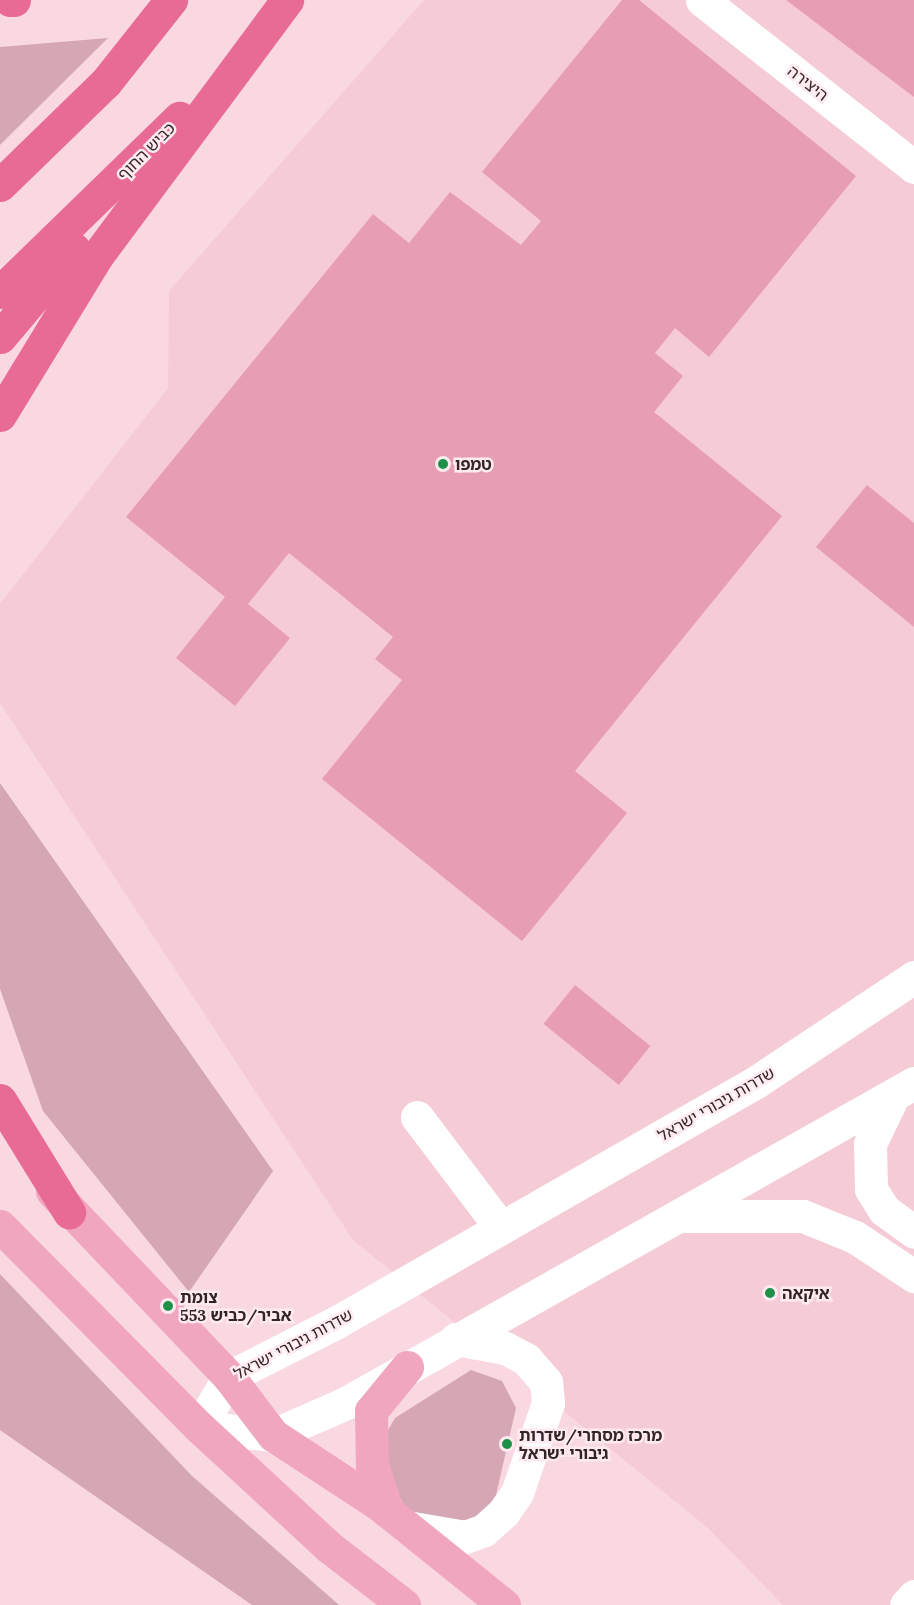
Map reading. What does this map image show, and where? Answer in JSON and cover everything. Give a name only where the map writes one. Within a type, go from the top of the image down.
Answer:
[{"type":"highway","points":[[0,185],[106,82],[171,0]]},
{"type":"highway","name":"כביש החוף","points":[[0,292],[208,90],[280,0]]},
{"type":"highway","points":[[0,415],[98,256],[287,0]]},
{"type":"highway","points":[[0,337],[208,90]]},
{"type":"highway","points":[[0,1100],[69,1212]]},
{"type":"main road","points":[[0,1126],[69,1212],[229,1377],[273,1435],[397,1519],[504,1605]]},
{"type":"main road","points":[[0,1226],[199,1427],[329,1547],[404,1605]]},
{"type":"main road","points":[[397,1519],[372,1465],[371,1411],[407,1367]]},
{"type":"street","name":"היצירה","points":[[702,0],[914,167]]},
{"type":"street","name":"שדרות גיבורי ישראל","points":[[199,1427],[229,1377],[501,1228],[756,1082],[914,977]]},
{"type":"street","points":[[199,1427],[273,1435],[407,1367],[684,1216],[903,1090]]},
{"type":"street","points":[[903,1090],[870,1144],[871,1189],[884,1210],[914,1233]]},
{"type":"street","points":[[417,1117],[501,1228]]},
{"type":"street","points":[[684,1216],[803,1216],[855,1237],[914,1276]]},
{"type":"street","points":[[397,1519],[465,1537],[484,1530],[503,1513],[517,1493],[548,1402],[546,1382],[526,1359],[505,1348],[456,1339]]},
{"type":"street","points":[[906,1605],[914,1596]]},
{"type":"shaded area","points":[[424,0],[914,0],[914,1605],[783,1605],[708,1528],[353,1240],[0,703],[0,604],[168,388],[169,291]]},
{"type":"shaded area","points":[[108,38],[0,145],[0,47]]},
{"type":"shaded area","points":[[0,783],[273,1171],[189,1292],[43,1111],[0,989]]},
{"type":"shaded area","points":[[0,1274],[191,1475],[339,1605],[252,1605],[0,1430]]},
{"type":"shaded area","points":[[471,1370],[502,1381],[516,1408],[496,1495],[478,1522],[409,1514],[387,1474],[383,1439],[395,1418]]},
{"type":"building","name":"טמפו","points":[[622,0],[639,0],[856,176],[709,357],[675,328],[655,353],[683,376],[654,412],[782,516],[575,771],[627,813],[522,941],[322,779],[402,680],[375,659],[393,637],[289,553],[248,604],[290,638],[235,706],[176,658],[225,597],[126,517],[373,214],[409,243],[450,192],[521,245],[541,221],[482,172]]},
{"type":"building","points":[[786,0],[914,0],[914,97]]},
{"type":"building","points":[[867,485],[914,523],[914,627],[816,547]]},
{"type":"building","points":[[575,985],[650,1046],[619,1085],[544,1024]]},
{"type":"place","name":"טמפו","points":[[443,464]]},
{"type":"place","name":"איקאה","points":[[770,1293]]},
{"type":"place","name":"צומת אביר/כביש 553","points":[[168,1306]]},
{"type":"place","name":"מרכז מסחרי/שדרות גיבורי ישראל","points":[[507,1444]]}]
